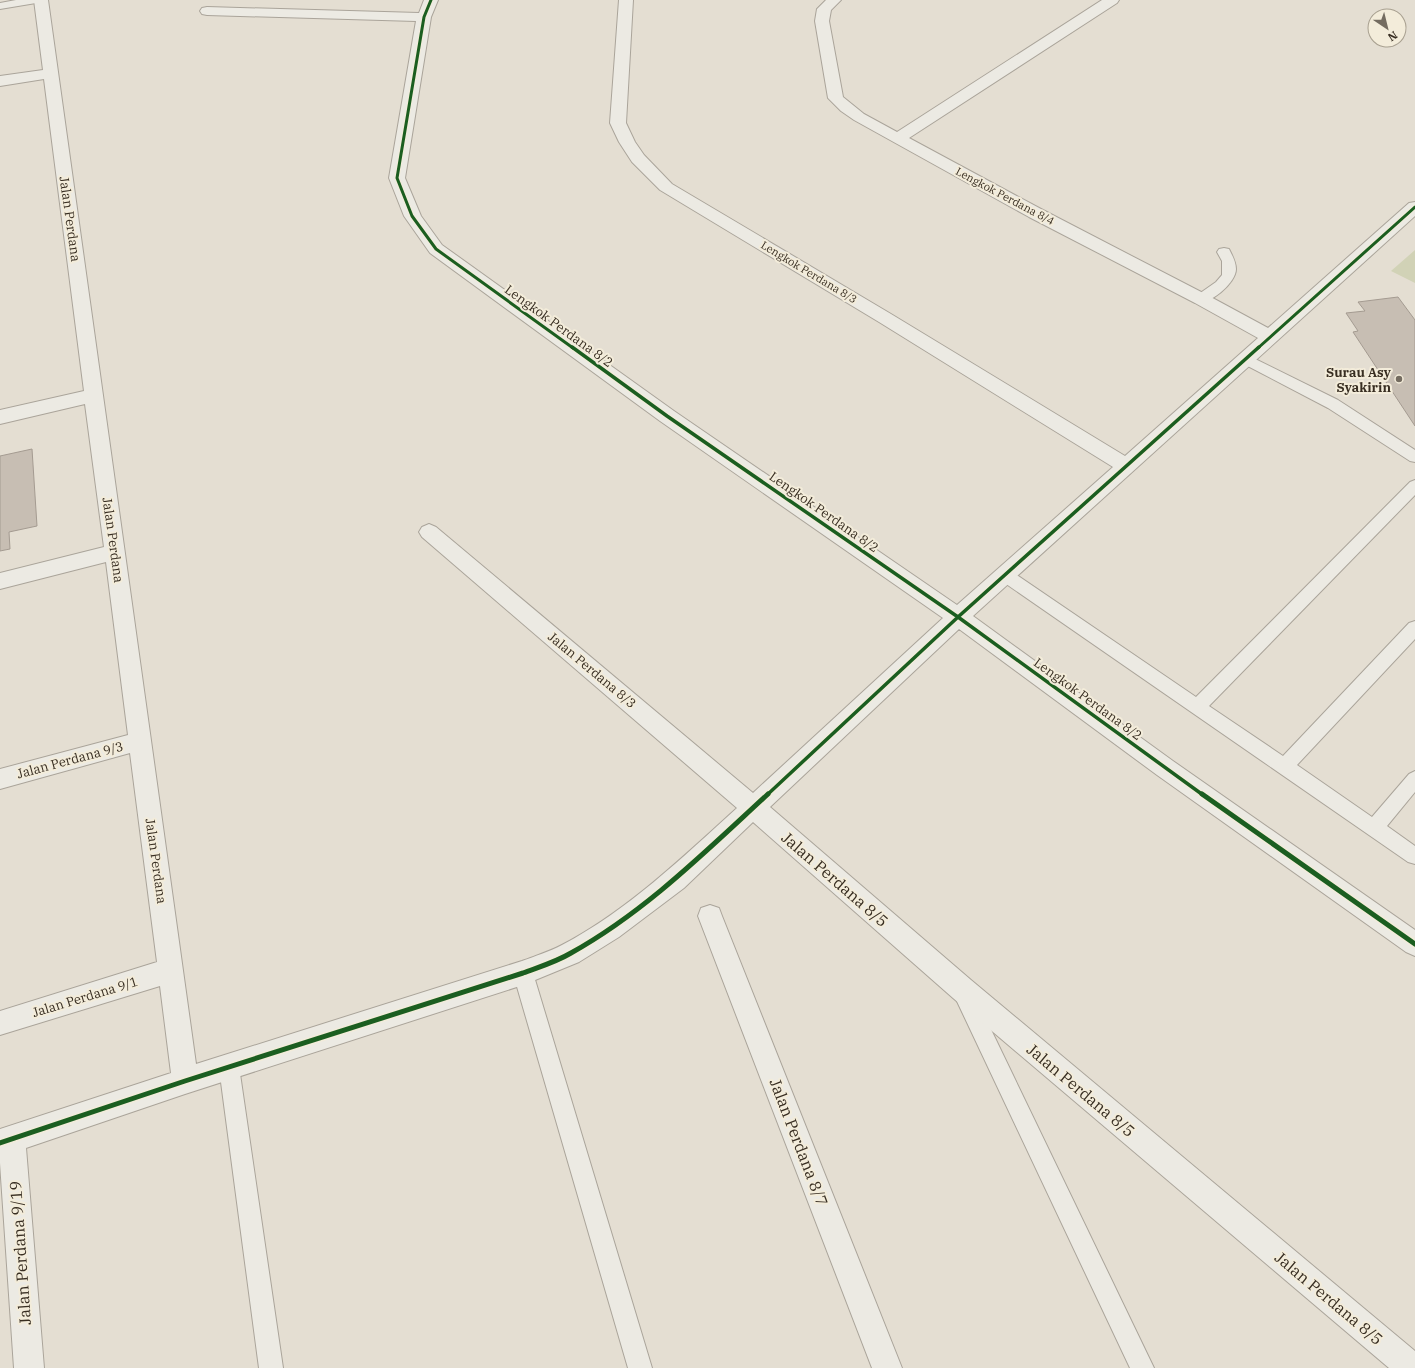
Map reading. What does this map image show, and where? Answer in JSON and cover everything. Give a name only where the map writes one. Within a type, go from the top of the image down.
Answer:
[{"type":"street","name":"Jalan Perdana","points":[[41,0],[185,1081]]},
{"type":"street","name":"Lengkok Perdana 8/2","points":[[431,0],[424,17],[397,178],[405,204],[417,226],[436,249],[667,416],[958,617],[1165,768],[1415,944]]},
{"type":"street","name":"Lengkok Perdana 8/3","points":[[626,0],[618,123],[625,140],[647,171],[666,187],[885,318],[1126,466]]},
{"type":"street","name":"Lengkok Perdana 8/4","points":[[834,0],[824,9],[822,22],[836,98],[846,108],[859,117],[1035,213],[1201,299],[1270,337]]},
{"type":"street","points":[[898,138],[1112,0]]},
{"type":"street","points":[[207,11],[424,17]]},
{"type":"street","points":[[0,82],[51,72]]},
{"type":"street","points":[[6,1141],[185,1081],[523,973],[570,954],[610,929],[675,880],[958,617],[1415,207]]},
{"type":"street","points":[[0,417],[94,395]]},
{"type":"street","name":"Jalan Perdana 8/3","points":[[429,532],[754,808]]},
{"type":"street","points":[[0,581],[115,552]]},
{"type":"street","name":"Jalan Perdana 9/3","points":[[0,779],[140,741]]},
{"type":"street","name":"Jalan Perdana 8/5","points":[[754,808],[962,990],[1412,1368]]},
{"type":"street","name":"Jalan Perdana 8/7","points":[[710,916],[887,1368]]},
{"type":"street","name":"Jalan Perdana 9/1","points":[[0,1023],[171,970]]},
{"type":"street","name":"Jalan Perdana 9/19","points":[[6,1141],[29,1368]]},
{"type":"lane","points":[[0,6],[36,0]]},
{"type":"lane","points":[[1201,299],[1226,281],[1231,270],[1224,252]]},
{"type":"lane","points":[[1245,359],[1333,404],[1415,457]]},
{"type":"lane","points":[[1197,707],[1415,486]]},
{"type":"lane","points":[[1005,575],[1415,856]]},
{"type":"lane","points":[[1284,766],[1415,628]]},
{"type":"lane","points":[[1374,828],[1415,779]]},
{"type":"lane","points":[[523,973],[640,1368]]},
{"type":"lane","points":[[962,990],[1142,1368]]},
{"type":"lane","points":[[229,1067],[271,1368]]},
{"type":"green space","points":[[1415,250],[1415,283],[1391,271]]},
{"type":"building","name":"Surau Asy Syakirin","points":[[1398,297],[1415,320],[1415,426],[1353,332],[1358,331],[1346,313],[1365,311],[1358,302]]},
{"type":"building","points":[[32,449],[37,526],[9,532],[10,549],[0,551],[0,456]]},
{"type":"cycle path","points":[[431,0],[424,17],[397,178],[412,216],[436,249],[667,416],[958,617],[1165,768],[1415,944]]},
{"type":"cycle path","points":[[0,1143],[185,1081],[523,973],[570,954],[610,929],[675,880],[958,617],[1415,207]]},
{"type":"place","name":"Surau Asy Syakirin","points":[[1399,379]]}]
